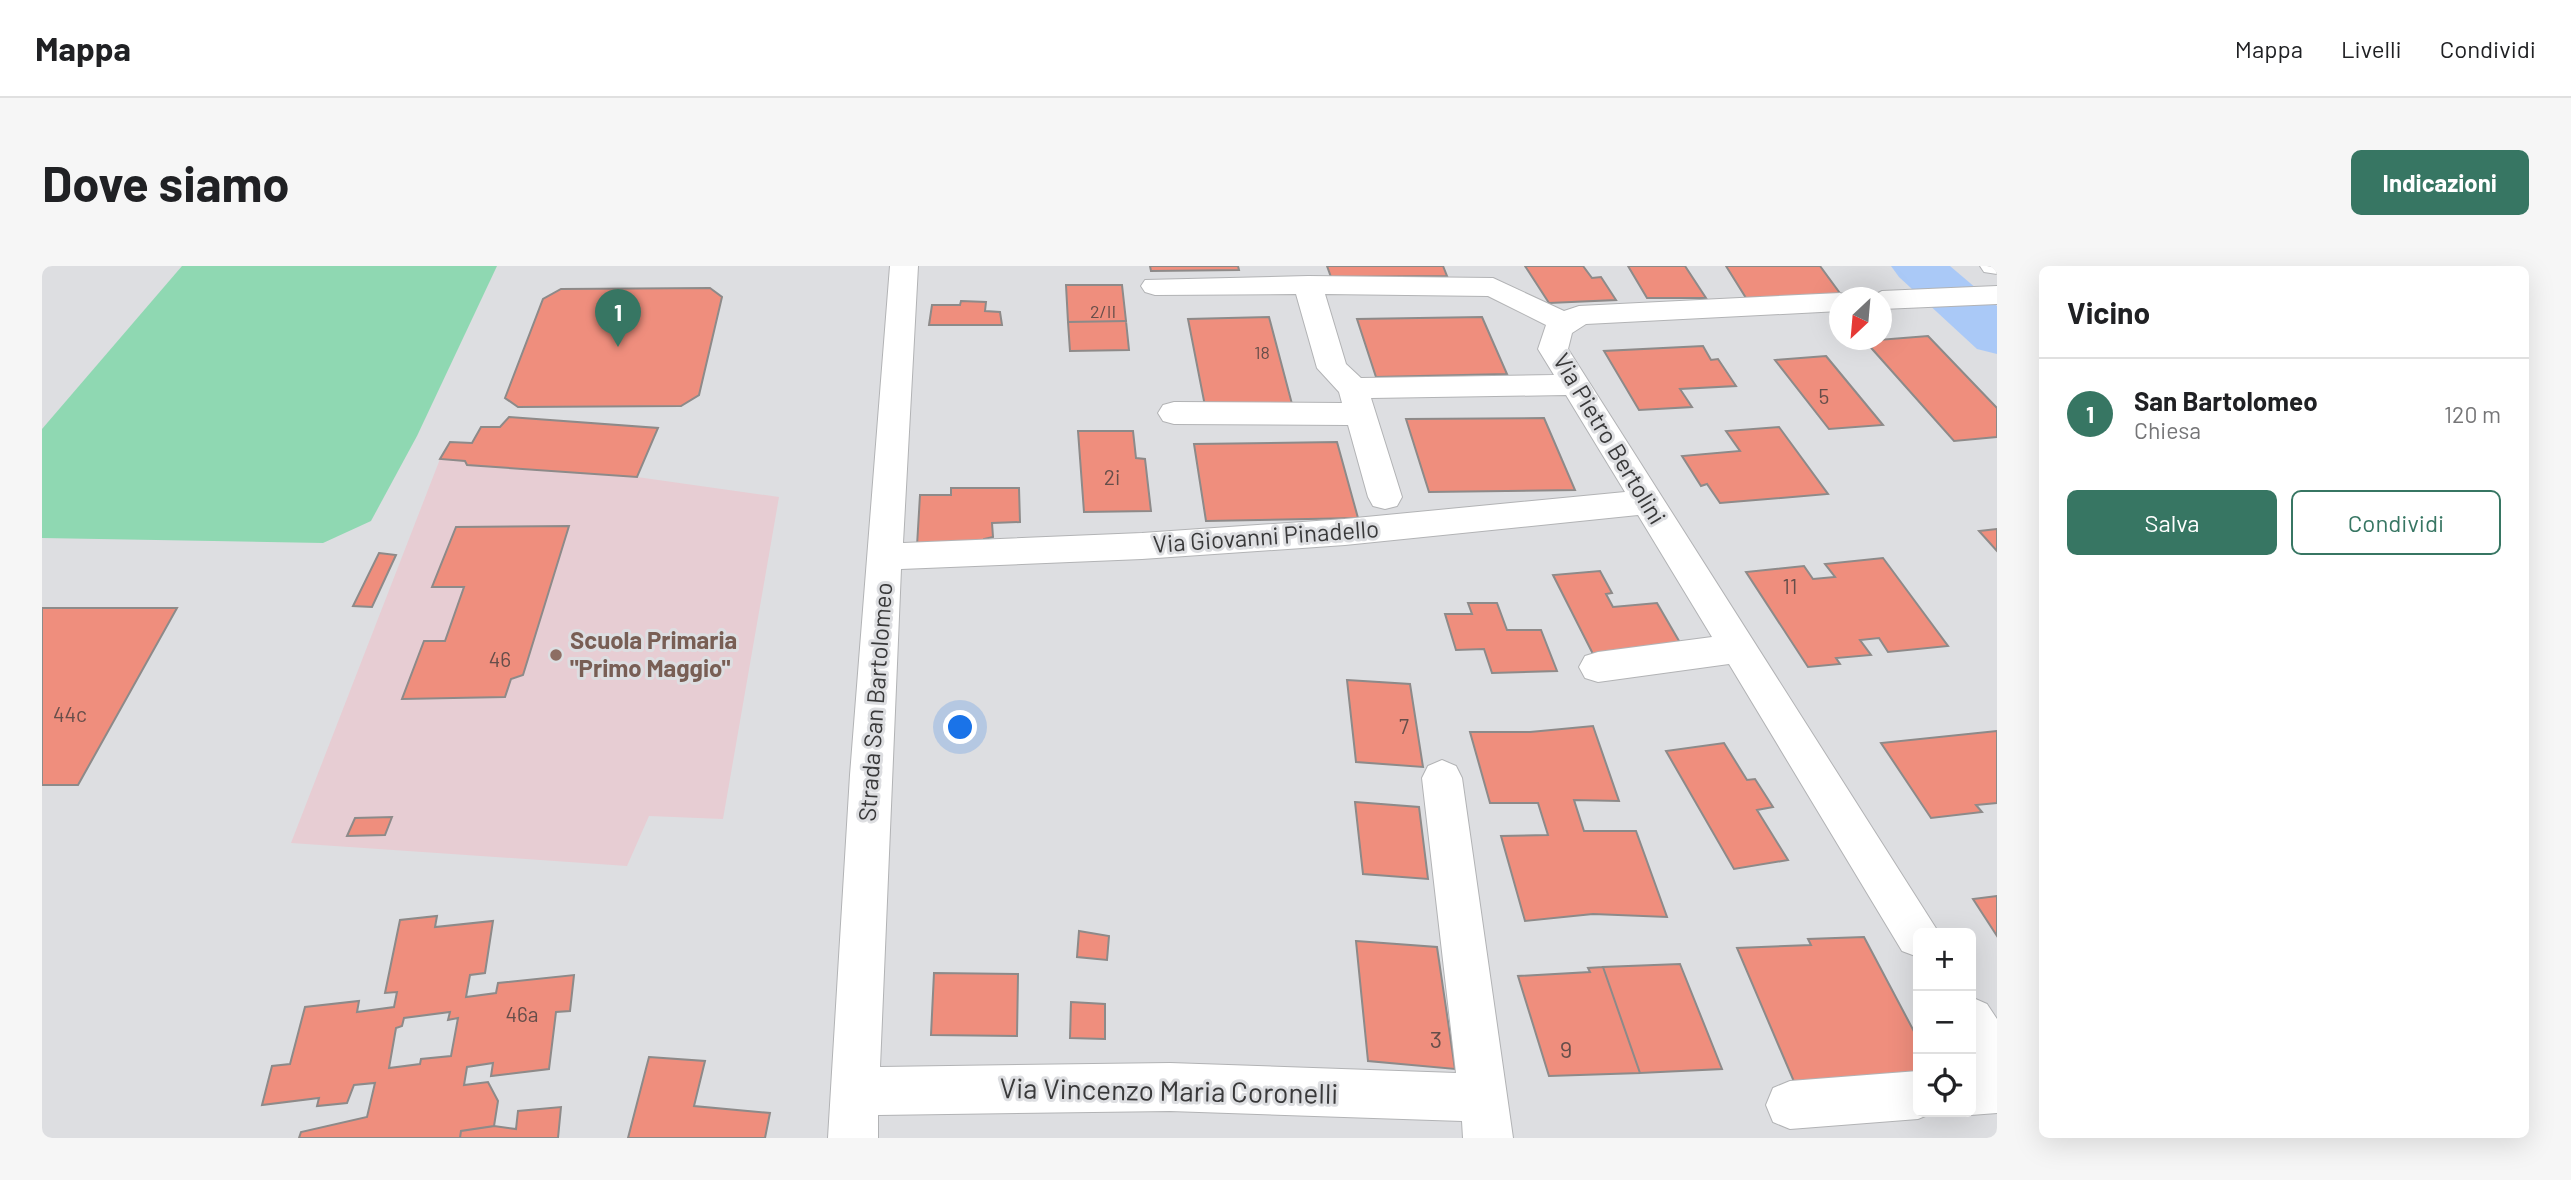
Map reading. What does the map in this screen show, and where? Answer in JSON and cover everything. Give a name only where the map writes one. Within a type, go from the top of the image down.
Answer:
[{"type":"street","name":"Strada San Bartolomeo","points":[[853,1138],[870,775],[904,266]]},
{"type":"street","points":[[1308,285],[1332,368],[1357,401],[1385,497]]},
{"type":"street","points":[[1155,286],[1493,287],[1564,323]]},
{"type":"street","points":[[1892,300],[1996,295]]},
{"type":"street","name":"Via Pietro Bertolini","points":[[1829,302],[1579,315],[1564,323],[1555,336],[1553,349],[1913,928]]},
{"type":"street","points":[[1174,413],[1573,385]]},
{"type":"street","name":"Via Giovanni Pinadello","points":[[885,556],[1129,547],[1345,532],[1646,502]]},
{"type":"street","points":[[1598,667],[1738,648]]},
{"type":"street","name":"Via Vincenzo Maria Coronelli","points":[[856,1091],[1170,1087],[1485,1118],[1442,778]]},
{"type":"street","points":[[1976,1028],[1997,1062]]},
{"type":"street","points":[[1976,1091],[1997,1089]]},
{"type":"street","points":[[1790,1105],[1913,1095]]},
{"type":"shaded area","name":"Scuola Primaria \"Primo Maggio\"","points":[[440,459],[465,461],[467,465],[637,477],[779,497],[723,819],[649,816],[627,866],[291,843]]},
{"type":"green space","points":[[182,266],[497,266],[417,436],[371,521],[323,543],[42,538],[42,429]]},
{"type":"building","points":[[1150,266],[1238,266],[1239,270],[1151,271]]},
{"type":"building","points":[[1327,266],[1443,266],[1447,276],[1331,277]]},
{"type":"building","points":[[1525,266],[1583,266],[1592,278],[1601,277],[1616,300],[1549,303]]},
{"type":"building","points":[[1628,266],[1685,266],[1706,298],[1647,298]]},
{"type":"building","points":[[1726,266],[1820,266],[1835,287],[1829,287],[1829,296],[1746,298]]},
{"type":"building","points":[[1066,285],[1122,285],[1126,321],[1068,322]]},
{"type":"building","points":[[710,288],[722,297],[699,395],[681,406],[518,407],[505,398],[543,299],[561,289]]},
{"type":"building","points":[[961,301],[986,302],[985,311],[1000,312],[1002,325],[929,325],[932,305],[960,305]]},
{"type":"building","points":[[1269,317],[1292,404],[1205,406],[1188,319]]},
{"type":"building","points":[[1482,317],[1507,374],[1376,377],[1357,319]]},
{"type":"building","points":[[1126,321],[1129,350],[1070,351],[1068,322]]},
{"type":"building","points":[[1928,336],[1997,408],[1997,437],[1954,441],[1873,350],[1892,350],[1892,339]]},
{"type":"building","points":[[1703,346],[1711,360],[1718,359],[1736,386],[1680,389],[1692,407],[1639,410],[1604,351]]},
{"type":"building","points":[[1826,356],[1883,425],[1829,429],[1775,360]]},
{"type":"building","points":[[509,417],[658,428],[637,477],[467,465],[465,461],[440,459],[450,442],[472,443],[481,427],[500,427]]},
{"type":"building","points":[[1544,418],[1575,490],[1429,492],[1406,419]]},
{"type":"building","points":[[1779,427],[1828,494],[1720,503],[1707,484],[1701,486],[1682,456],[1740,451],[1726,431]]},
{"type":"building","points":[[1078,431],[1133,431],[1136,458],[1145,459],[1151,511],[1084,512]]},
{"type":"building","points":[[1337,442],[1358,518],[1206,521],[1194,444]]},
{"type":"building","points":[[951,488],[1019,488],[1020,522],[992,523],[993,537],[984,539],[984,545],[917,546],[920,495],[951,495]]},
{"type":"building","points":[[569,526],[523,675],[511,679],[505,697],[402,699],[424,641],[445,641],[464,587],[432,587],[456,527]]},
{"type":"building","points":[[1997,529],[1997,551],[1979,531]]},
{"type":"building","points":[[379,553],[396,555],[372,607],[353,606]]},
{"type":"building","points":[[1883,558],[1948,646],[1888,652],[1879,638],[1860,640],[1871,655],[1836,658],[1840,664],[1808,667],[1746,572],[1804,566],[1813,579],[1835,577],[1825,564]]},
{"type":"building","points":[[1600,571],[1612,593],[1606,594],[1613,607],[1657,603],[1686,653],[1597,662],[1553,575]]},
{"type":"building","points":[[1468,603],[1497,603],[1507,630],[1541,630],[1557,671],[1492,673],[1484,649],[1456,650],[1445,614],[1472,614]]},
{"type":"building","points":[[42,608],[177,608],[78,785],[42,785]]},
{"type":"building","points":[[1347,680],[1410,684],[1423,767],[1356,762]]},
{"type":"building","points":[[1593,726],[1619,801],[1574,800],[1584,831],[1636,831],[1667,917],[1593,914],[1525,921],[1501,836],[1548,835],[1538,803],[1490,803],[1470,732],[1530,732]]},
{"type":"building","points":[[1997,731],[1997,803],[1976,805],[1982,812],[1931,818],[1881,743]]},
{"type":"building","points":[[1724,743],[1747,780],[1755,779],[1773,807],[1757,810],[1788,860],[1734,869],[1666,751]]},
{"type":"building","points":[[1355,802],[1419,807],[1428,879],[1363,874]]},
{"type":"building","points":[[392,817],[385,835],[347,836],[355,818]]},
{"type":"building","points":[[1997,896],[1997,936],[1973,899]]},
{"type":"building","points":[[437,916],[435,927],[493,921],[485,973],[470,975],[466,997],[496,993],[498,983],[574,975],[570,1011],[556,1012],[549,1069],[491,1076],[493,1063],[467,1067],[464,1085],[488,1082],[498,1101],[494,1126],[461,1131],[460,1138],[299,1138],[301,1132],[367,1117],[375,1083],[354,1085],[347,1103],[317,1106],[319,1098],[262,1105],[272,1066],[290,1064],[305,1007],[359,1001],[357,1012],[394,1007],[397,992],[385,993],[400,920]],"holes":[[[450,1012],[448,1020],[458,1018],[451,1056],[421,1059],[420,1064],[389,1068],[396,1028],[402,1026],[404,1018]]]},
{"type":"building","points":[[1079,931],[1109,936],[1107,960],[1077,957]]},
{"type":"building","points":[[1864,937],[1913,1030],[1913,1078],[1795,1084],[1737,948],[1811,945],[1808,939]]},
{"type":"building","points":[[1356,941],[1437,947],[1455,1069],[1368,1061]]},
{"type":"building","points":[[1680,964],[1722,1069],[1640,1073],[1603,967]]},
{"type":"building","points":[[1603,967],[1640,1073],[1549,1076],[1518,976],[1590,972],[1588,968]]},
{"type":"building","points":[[934,973],[1018,974],[1017,1036],[931,1035]]},
{"type":"building","points":[[1071,1002],[1105,1004],[1105,1039],[1070,1038]]},
{"type":"building","points":[[649,1057],[705,1061],[694,1106],[770,1113],[765,1138],[628,1138]]},
{"type":"building","points":[[561,1107],[558,1138],[460,1138],[461,1131],[494,1126],[516,1129],[518,1111]]},
{"type":"waterway","points":[[1918,266],[1997,336]]},
{"type":"place","name":"San Bartolomeo","points":[[618,347]]},
{"type":"place","name":"Scuola Primaria \"Primo Maggio\"","points":[[556,655]]}]
